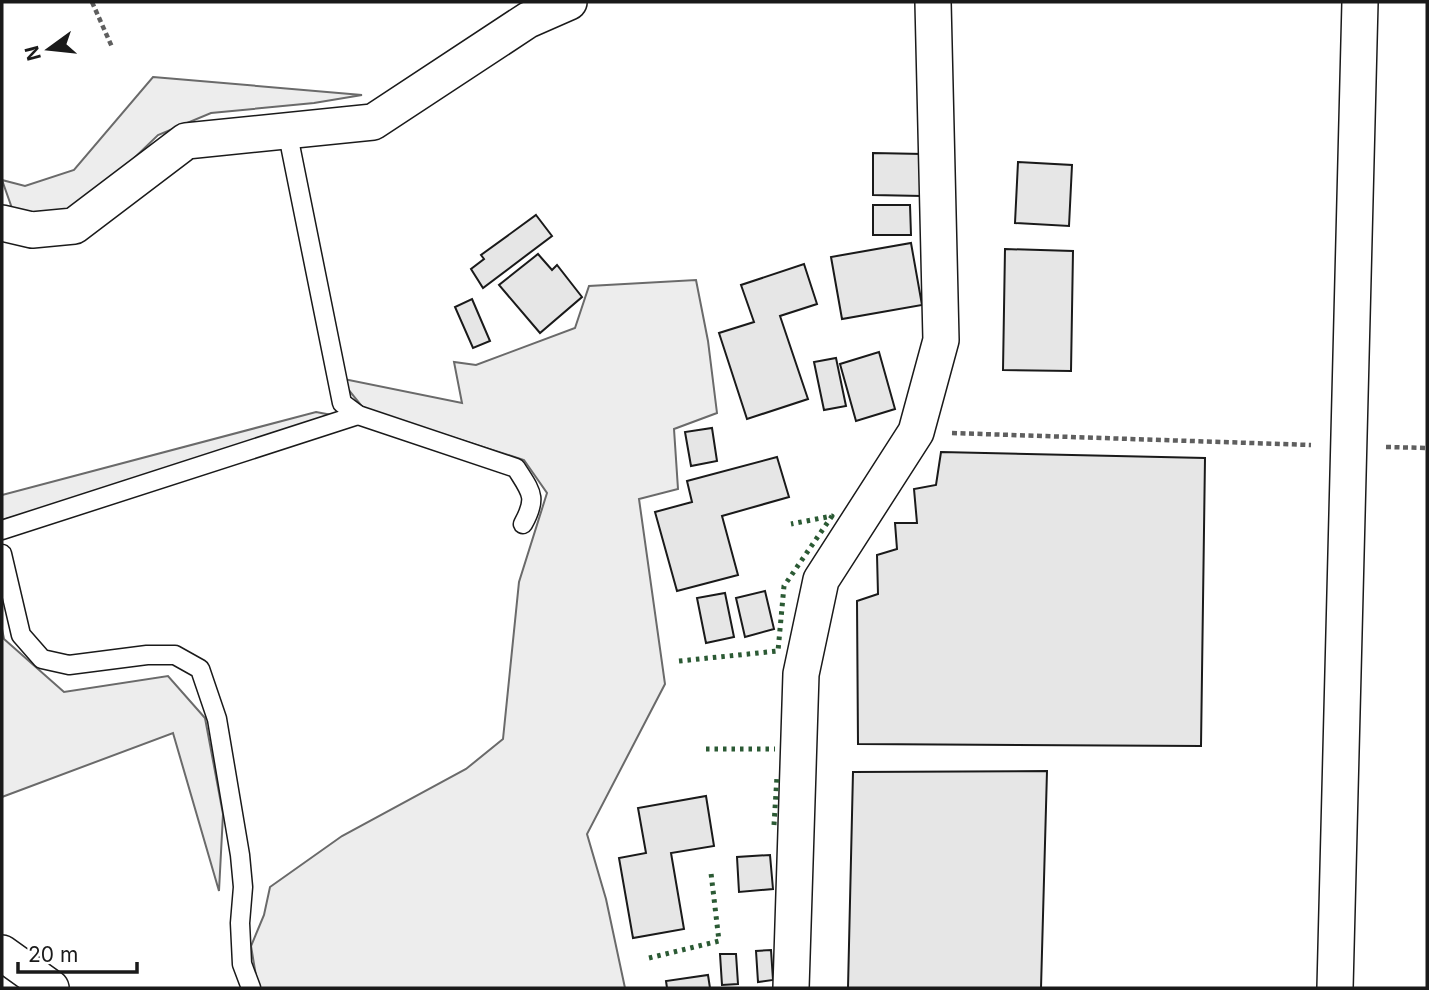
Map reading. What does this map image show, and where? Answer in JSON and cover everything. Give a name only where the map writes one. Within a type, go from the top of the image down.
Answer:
[{"type":"street","points":[[2,223],[32,230],[74,226],[186,141],[373,122],[528,20],[569,2]]},
{"type":"street","points":[[791,988],[801,674],[821,580],[916,432],[941,340],[933,2]]},
{"type":"street","points":[[1335,988],[1360,2]]},
{"type":"street","points":[[2,953],[51,988]]},
{"type":"lane","points":[[287,130],[342,403],[358,415],[516,467],[530,491],[532,508],[523,524]]},
{"type":"lane","points":[[2,530],[358,415]]},
{"type":"lane","points":[[2,554],[21,635],[41,659],[69,665],[147,655],[175,655],[200,669],[217,719],[240,855],[243,887],[240,923],[242,964],[251,988]]},
{"type":"path","points":[[92,2],[112,47]]},
{"type":"path","points":[[916,432],[1427,449]]},
{"type":"shaded area","points":[[153,77],[362,95],[314,103],[211,113],[158,135],[99,192],[64,215],[13,211],[2,180],[25,186],[74,170]]},
{"type":"shaded area","points":[[696,280],[708,341],[717,413],[674,429],[678,489],[639,499],[665,684],[587,834],[606,899],[625,988],[258,988],[251,946],[264,915],[270,887],[342,836],[466,769],[503,739],[519,582],[547,493],[524,460],[364,409],[339,378],[462,403],[454,362],[476,365],[575,328],[589,286]]},
{"type":"shaded area","points":[[316,412],[348,418],[176,474],[2,520],[2,495]]},
{"type":"shaded area","points":[[2,629],[4,639],[64,692],[168,676],[205,718],[223,814],[219,891],[173,733],[2,797]]},
{"type":"building","points":[[873,153],[923,154],[922,196],[873,195]]},
{"type":"building","points":[[1018,162],[1072,165],[1069,226],[1015,223]]},
{"type":"building","points":[[873,205],[910,205],[911,235],[873,235]]},
{"type":"building","points":[[536,215],[552,236],[483,288],[471,269],[484,259],[481,255]]},
{"type":"building","points":[[911,243],[922,305],[842,319],[831,257]]},
{"type":"building","points":[[1005,249],[1073,251],[1071,371],[1003,370]]},
{"type":"building","points":[[538,254],[552,270],[557,265],[582,297],[540,333],[499,285]]},
{"type":"building","points":[[804,264],[817,304],[780,316],[808,399],[747,419],[719,333],[754,322],[741,285]]},
{"type":"building","points":[[472,299],[490,341],[473,348],[455,307]]},
{"type":"building","points":[[879,352],[895,409],[856,421],[840,364]]},
{"type":"building","points":[[836,358],[846,406],[824,410],[814,362]]},
{"type":"building","points":[[712,428],[717,461],[691,466],[685,432]]},
{"type":"building","points":[[941,452],[1205,458],[1201,746],[858,744],[857,601],[878,594],[877,555],[897,549],[895,523],[917,523],[914,489],[936,485]]},
{"type":"building","points":[[777,457],[789,497],[722,516],[738,575],[677,591],[655,512],[692,502],[687,481]]},
{"type":"building","points":[[765,591],[774,629],[745,637],[736,598]]},
{"type":"building","points":[[725,593],[734,637],[706,643],[697,598]]},
{"type":"building","points":[[1047,771],[1041,988],[848,988],[853,772]]},
{"type":"building","points":[[706,796],[714,846],[671,853],[684,929],[633,938],[619,858],[646,853],[638,808]]},
{"type":"building","points":[[770,855],[773,889],[739,892],[737,857]]},
{"type":"building","points":[[771,950],[773,980],[758,982],[756,951]]},
{"type":"building","points":[[720,954],[736,954],[738,984],[722,985]]},
{"type":"building","points":[[708,975],[710,988],[667,988],[666,981]]},
{"type":"hedge","points":[[679,661],[778,651],[784,586],[832,516],[791,524]]},
{"type":"hedge","points":[[706,749],[775,749]]},
{"type":"hedge","points":[[774,825],[777,776]]},
{"type":"hedge","points":[[649,958],[719,941],[711,873]]}]
